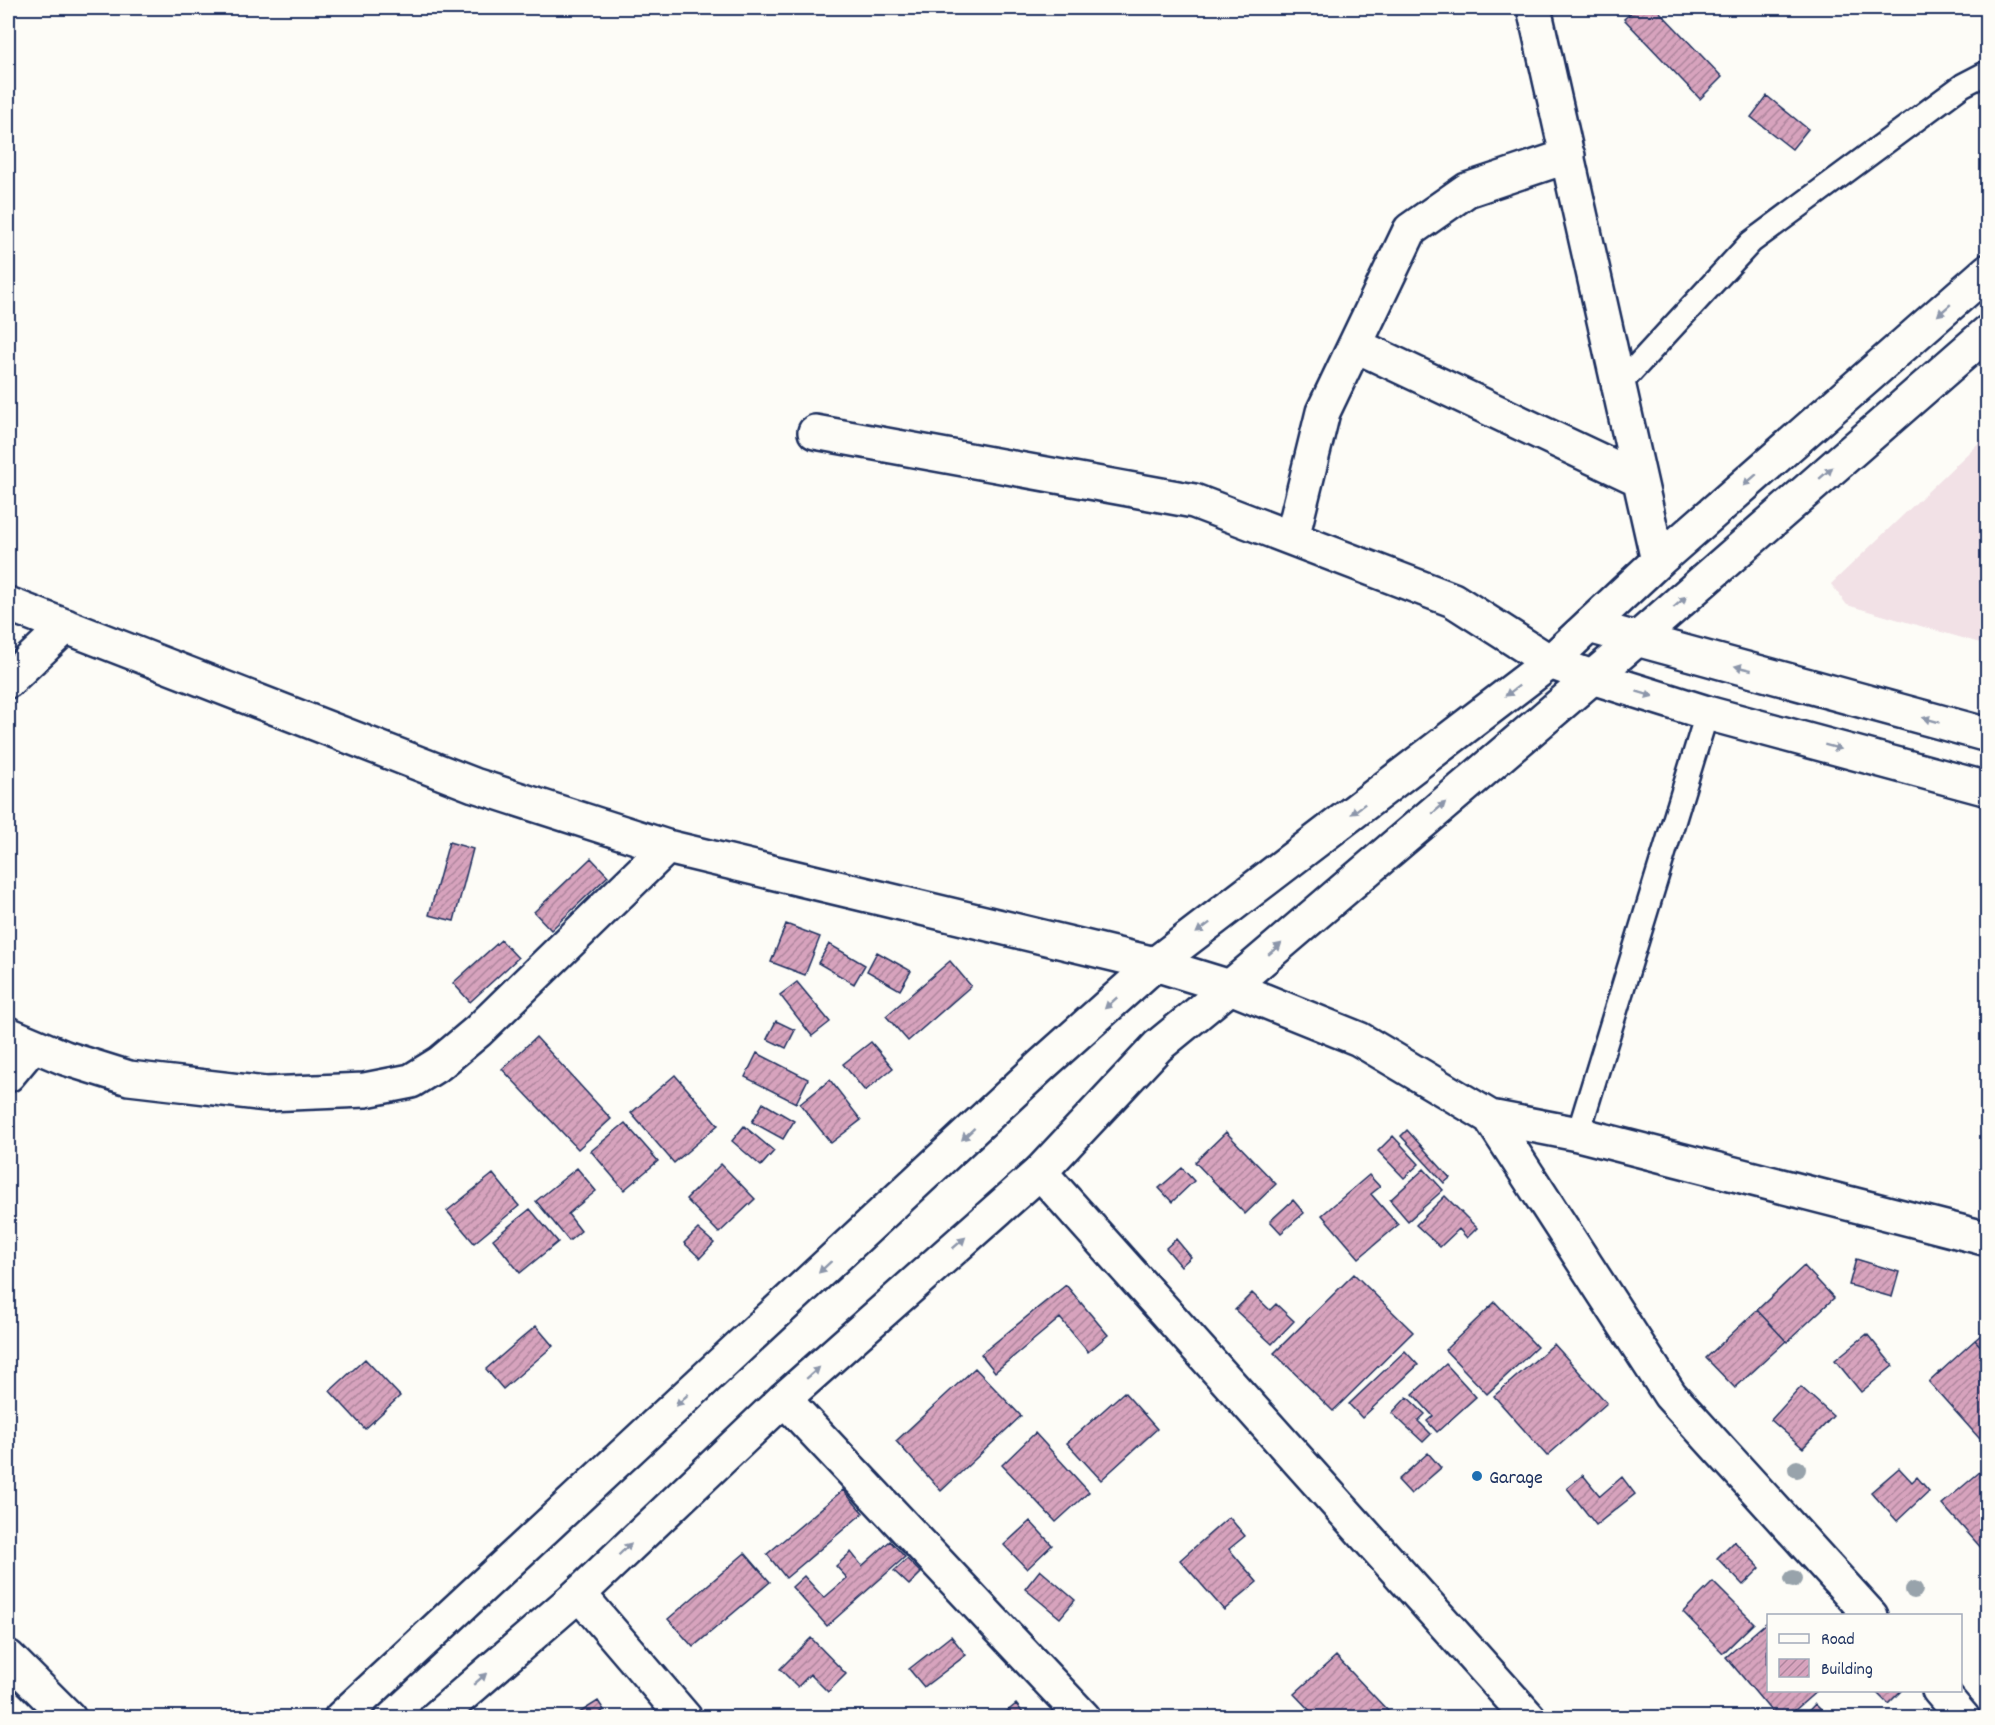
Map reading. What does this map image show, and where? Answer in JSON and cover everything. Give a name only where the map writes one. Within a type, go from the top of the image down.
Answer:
[{"type":"street","points":[[1534,8],[1658,561]]},
{"type":"street","points":[[1292,538],[1323,412],[1410,230],[1467,190],[1568,156]]},
{"type":"street","points":[[341,1718],[1043,1064],[1155,964],[1550,662],[1658,561],[1988,271]]},
{"type":"street","points":[[436,1718],[579,1594],[784,1399],[1040,1172],[1158,1046],[1592,677],[1988,332]]},
{"type":"street","points":[[1355,345],[1639,479]]},
{"type":"street","points":[[815,432],[1194,501],[1453,600],[1550,662],[1707,713],[1988,789]]},
{"type":"street","points":[[8,604],[474,785],[667,847],[1155,964],[1230,987],[1359,1039],[1490,1117],[1578,1134],[1988,1239]]},
{"type":"street","points":[[8,681],[66,626]]},
{"type":"street","points":[[1589,626],[1988,735]]},
{"type":"street","points":[[8,1076],[20,1039],[65,1058],[129,1078],[266,1094],[364,1090],[411,1081],[440,1063],[478,1031],[667,847]]},
{"type":"street","points":[[1490,1117],[1670,1395],[1868,1614]]},
{"type":"street","points":[[1040,1172],[1529,1718]]},
{"type":"street","points":[[784,1399],[1084,1718]]},
{"type":"street","points":[[579,1594],[685,1718]]},
{"type":"street","points":[[8,1657],[69,1718]]},
{"type":"street","points":[[1941,1692],[1963,1718]]},
{"type":"lane","points":[[1619,385],[1751,242],[1964,85],[1988,72]]},
{"type":"lane","points":[[1578,1134],[1707,713]]},
{"type":"shaded area","points":[[1987,435],[1987,645],[1847,605],[1831,584]]},
{"type":"building","points":[[1636,8],[1656,8],[1722,77],[1700,99],[1624,19]]},
{"type":"building","points":[[1767,96],[1808,129],[1792,149],[1751,117]]},
{"type":"building","points":[[1988,509],[1988,557],[1982,532]]},
{"type":"building","points":[[449,842],[473,849],[454,921],[429,915]]},
{"type":"building","points":[[591,858],[608,876],[551,930],[534,912]]},
{"type":"building","points":[[786,924],[820,937],[805,975],[771,962]]},
{"type":"building","points":[[501,940],[518,958],[470,1002],[453,983]]},
{"type":"building","points":[[829,944],[865,965],[854,984],[818,963]]},
{"type":"building","points":[[877,952],[911,971],[900,990],[867,971]]},
{"type":"building","points":[[950,961],[971,986],[908,1041],[886,1016]]},
{"type":"building","points":[[797,982],[830,1022],[812,1036],[780,995]]},
{"type":"building","points":[[776,1021],[795,1030],[786,1048],[767,1039]]},
{"type":"building","points":[[536,1037],[611,1119],[578,1149],[502,1069]]},
{"type":"building","points":[[871,1042],[893,1068],[865,1091],[843,1064]]},
{"type":"building","points":[[757,1053],[808,1079],[796,1103],[745,1077]]},
{"type":"building","points":[[675,1075],[718,1125],[674,1163],[631,1113]]},
{"type":"building","points":[[830,1080],[861,1120],[831,1143],[800,1104]]},
{"type":"building","points":[[763,1103],[794,1121],[783,1139],[752,1122]]},
{"type":"building","points":[[625,1123],[658,1161],[624,1190],[591,1151]]},
{"type":"building","points":[[744,1126],[774,1151],[761,1166],[732,1141]]},
{"type":"building","points":[[1407,1130],[1450,1178],[1444,1183],[1401,1136]]},
{"type":"building","points":[[1226,1132],[1276,1184],[1245,1214],[1195,1162]]},
{"type":"building","points":[[1393,1136],[1419,1164],[1404,1178],[1378,1151]]},
{"type":"building","points":[[721,1164],[755,1199],[719,1233],[686,1199]]},
{"type":"building","points":[[577,1168],[596,1191],[568,1214],[581,1231],[569,1241],[536,1201]]},
{"type":"building","points":[[1182,1168],[1194,1181],[1172,1202],[1159,1188]]},
{"type":"building","points":[[1424,1169],[1443,1190],[1408,1221],[1390,1200]]},
{"type":"building","points":[[493,1174],[519,1206],[474,1243],[447,1211]]},
{"type":"building","points":[[1369,1175],[1380,1187],[1371,1194],[1398,1225],[1359,1258],[1322,1215]]},
{"type":"building","points":[[1445,1196],[1477,1228],[1467,1238],[1459,1229],[1440,1247],[1416,1225]]},
{"type":"building","points":[[1293,1200],[1304,1213],[1281,1233],[1270,1221]]},
{"type":"building","points":[[530,1209],[558,1242],[520,1273],[493,1239]]},
{"type":"building","points":[[698,1229],[714,1243],[700,1258],[684,1243]]},
{"type":"building","points":[[1176,1239],[1191,1257],[1181,1266],[1166,1248]]},
{"type":"building","points":[[1856,1259],[1899,1272],[1892,1297],[1849,1285]]},
{"type":"building","points":[[1804,1266],[1834,1298],[1787,1342],[1757,1310]]},
{"type":"building","points":[[1354,1274],[1413,1332],[1333,1411],[1274,1353]]},
{"type":"building","points":[[1066,1285],[1108,1335],[1088,1352],[1060,1318],[995,1372],[981,1354]]},
{"type":"building","points":[[1252,1293],[1270,1310],[1276,1304],[1294,1321],[1272,1344],[1235,1310]]},
{"type":"building","points":[[1495,1302],[1537,1347],[1487,1394],[1445,1350]]},
{"type":"building","points":[[1757,1310],[1786,1341],[1735,1388],[1706,1358]]},
{"type":"building","points":[[536,1326],[553,1346],[503,1389],[486,1369]]},
{"type":"building","points":[[1988,1329],[1988,1354],[1975,1340]]},
{"type":"building","points":[[1867,1334],[1893,1366],[1861,1392],[1835,1360]]},
{"type":"building","points":[[1975,1340],[1988,1354],[1988,1430],[1979,1438],[1929,1382]]},
{"type":"building","points":[[1554,1344],[1607,1403],[1547,1456],[1494,1396]]},
{"type":"building","points":[[1405,1351],[1418,1365],[1362,1418],[1349,1404]]},
{"type":"building","points":[[365,1359],[400,1396],[365,1429],[330,1391]]},
{"type":"building","points":[[1446,1364],[1476,1397],[1437,1432],[1427,1421],[1433,1416],[1413,1394]]},
{"type":"building","points":[[975,1368],[1021,1416],[941,1491],[896,1441]]},
{"type":"building","points":[[1801,1387],[1833,1416],[1803,1448],[1771,1420]]},
{"type":"building","points":[[1124,1392],[1157,1429],[1101,1480],[1067,1443]]},
{"type":"building","points":[[1407,1397],[1425,1414],[1418,1421],[1431,1434],[1423,1442],[1392,1413]]},
{"type":"building","points":[[1035,1433],[1089,1492],[1056,1522],[1002,1465]]},
{"type":"building","points":[[1428,1453],[1441,1468],[1411,1494],[1398,1480]]},
{"type":"building","points":[[1988,1465],[1988,1546],[1983,1550],[1942,1504]]},
{"type":"building","points":[[1899,1468],[1912,1482],[1917,1477],[1929,1491],[1897,1521],[1871,1492]]},
{"type":"building","points":[[1583,1475],[1600,1496],[1622,1477],[1635,1494],[1596,1525],[1567,1488]]},
{"type":"building","points":[[843,1490],[863,1513],[786,1578],[767,1554]]},
{"type":"building","points":[[1229,1517],[1245,1536],[1229,1549],[1257,1582],[1224,1610],[1180,1560]]},
{"type":"building","points":[[1030,1521],[1052,1545],[1027,1569],[1004,1545]]},
{"type":"building","points":[[890,1541],[905,1557],[827,1626],[792,1587],[804,1576],[824,1598],[847,1578],[836,1566],[851,1552],[862,1566]]},
{"type":"building","points":[[1734,1541],[1760,1568],[1743,1585],[1717,1558]]},
{"type":"building","points":[[745,1553],[770,1582],[693,1647],[668,1619]]},
{"type":"building","points":[[907,1559],[921,1573],[909,1585],[894,1571]]},
{"type":"building","points":[[1040,1570],[1075,1600],[1060,1618],[1025,1589]]},
{"type":"building","points":[[1713,1582],[1754,1623],[1723,1653],[1683,1612]]},
{"type":"building","points":[[1767,1622],[1767,1692],[1816,1692],[1786,1718],[1777,1718],[1726,1657]]},
{"type":"building","points":[[951,1636],[966,1655],[924,1687],[909,1669]]},
{"type":"building","points":[[811,1638],[846,1674],[828,1692],[810,1674],[798,1687],[780,1669]]},
{"type":"building","points":[[1336,1656],[1389,1712],[1383,1718],[1317,1718],[1294,1694]]},
{"type":"building","points":[[1876,1692],[1900,1692],[1888,1704]]},
{"type":"building","points":[[598,1701],[604,1710],[592,1718],[571,1718]]},
{"type":"building","points":[[1016,1704],[1027,1718],[999,1718]]},
{"type":"building","points":[[1815,1704],[1829,1718],[1802,1718]]},
{"type":"place","name":"Garage","points":[[1477,1476]]}]
